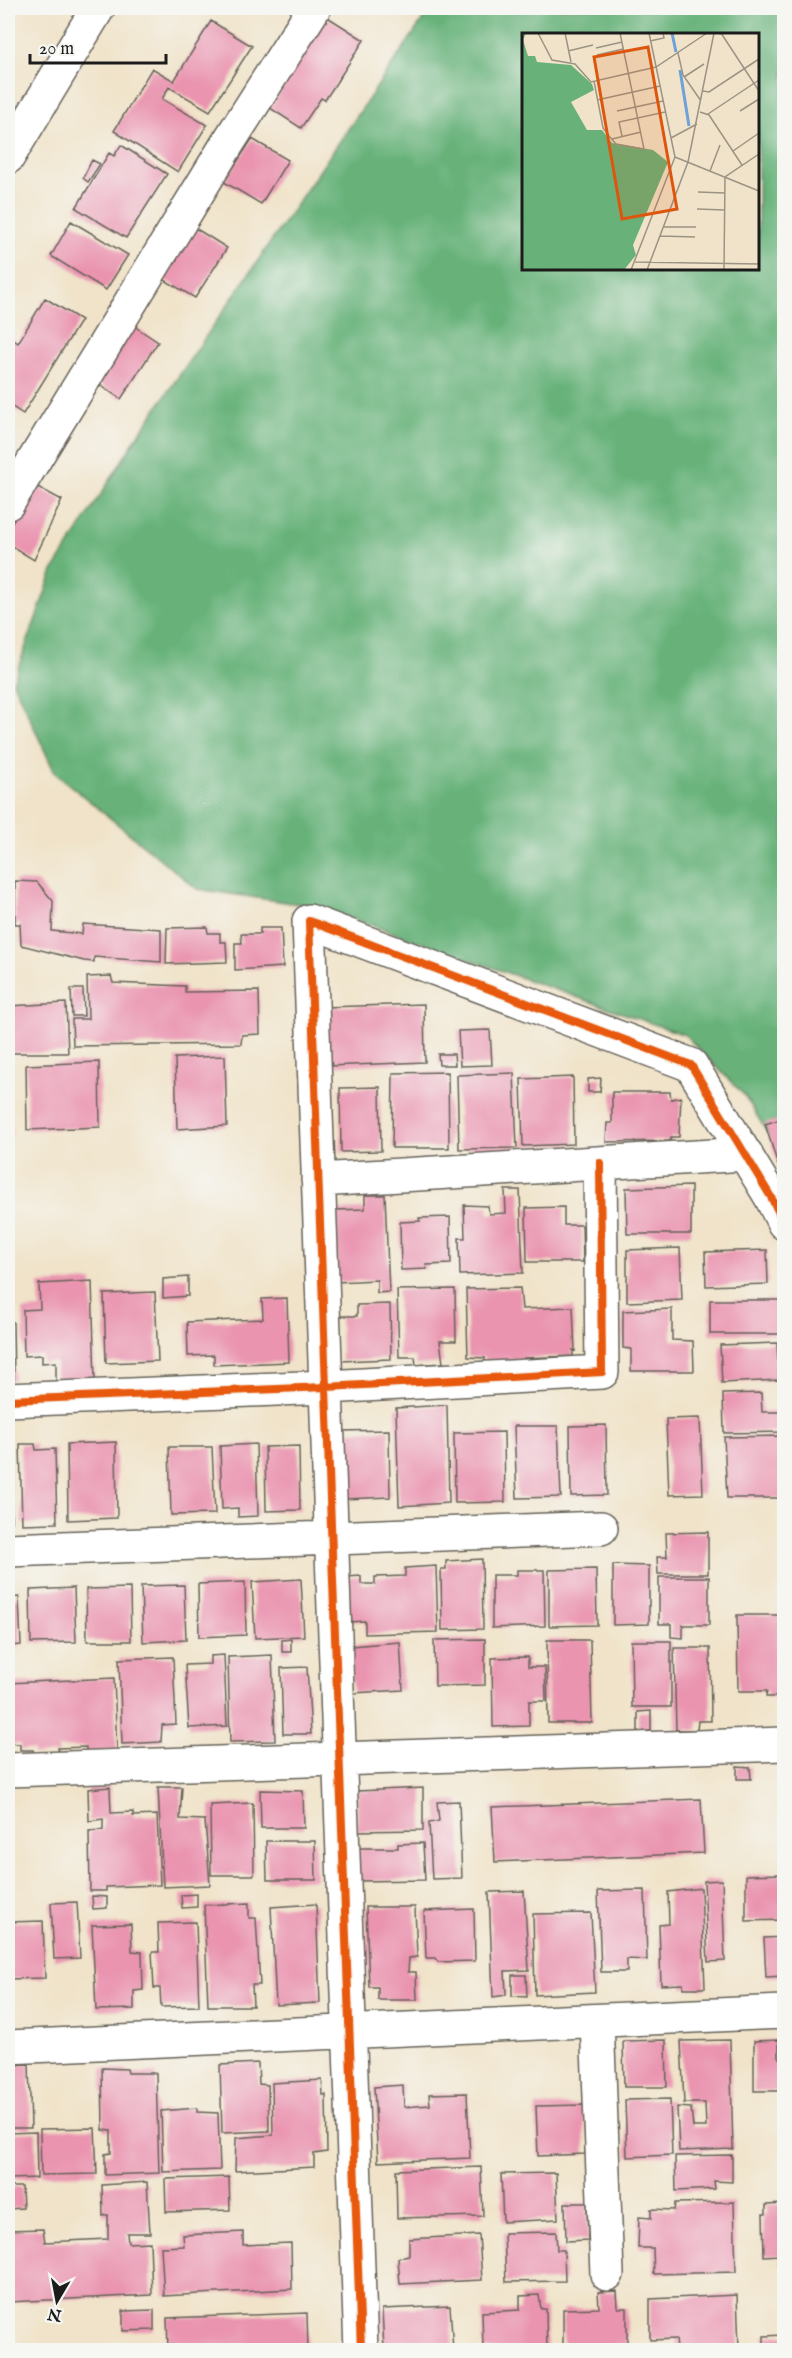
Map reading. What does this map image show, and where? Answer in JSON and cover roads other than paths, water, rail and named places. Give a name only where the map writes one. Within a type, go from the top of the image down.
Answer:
[{"type":"street","points":[[8,157],[98,8]]},
{"type":"street","points":[[8,503],[228,143],[314,8]]},
{"type":"street","points":[[361,2350],[309,921],[691,1065],[746,1154],[784,1223]]},
{"type":"street","points":[[318,1180],[746,1154]]},
{"type":"street","points":[[8,1400],[326,1387],[602,1372],[600,1163]]},
{"type":"street","points":[[8,1550],[331,1536],[601,1528]]},
{"type":"street","points":[[8,1770],[784,1744]]},
{"type":"street","points":[[8,2047],[784,2012]]},
{"type":"street","points":[[597,2021],[607,2274]]}]
